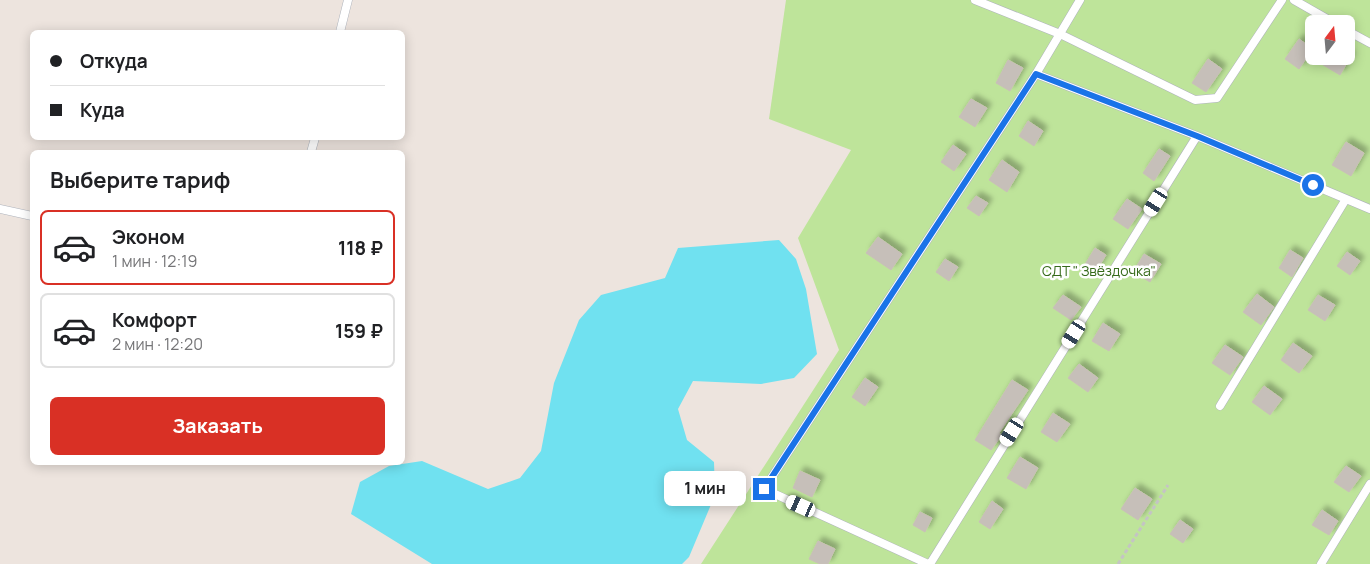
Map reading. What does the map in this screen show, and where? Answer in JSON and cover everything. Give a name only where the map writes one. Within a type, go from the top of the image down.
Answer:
[{"type":"lane","points":[[340,30],[348,0]]},
{"type":"lane","points":[[975,0],[1060,34],[1195,100],[1217,98],[1282,0]]},
{"type":"lane","points":[[1080,0],[1036,74],[764,489],[929,564],[1197,136]]},
{"type":"lane","points":[[1294,0],[1320,15]]},
{"type":"lane","points":[[1355,35],[1370,43]]},
{"type":"lane","points":[[1036,74],[1197,136],[1370,209]]},
{"type":"lane","points":[[1220,406],[1346,199]]},
{"type":"lane","points":[[0,209],[30,216]]},
{"type":"lane","points":[[1321,564],[1370,484]]},
{"type":"path","points":[[1118,564],[1168,485]]},
{"type":"green space","name":"СДТ \" Звёздочка\"","points":[[786,0],[1370,0],[1370,564],[701,564],[839,350],[798,238],[851,150],[769,119]]},
{"type":"water","points":[[779,240],[796,259],[806,289],[817,354],[794,378],[761,384],[693,381],[678,409],[687,440],[714,462],[715,495],[689,557],[682,564],[432,564],[351,514],[360,482],[389,466],[422,461],[488,489],[520,478],[541,451],[554,383],[579,320],[601,295],[665,278],[678,248]]},
{"type":"building","points":[[1299,39],[1305,43],[1305,60],[1299,69],[1285,59]]},
{"type":"building","points":[[1208,59],[1222,69],[1206,92],[1192,83]]},
{"type":"building","points":[[1008,60],[1023,68],[1010,91],[996,83]]},
{"type":"building","points":[[1323,65],[1346,65],[1340,75]]},
{"type":"building","points":[[971,99],[987,108],[975,127],[959,117]]},
{"type":"building","points":[[1028,121],[1043,131],[1034,146],[1019,136]]},
{"type":"building","points":[[1346,142],[1364,153],[1351,176],[1332,165]]},
{"type":"building","points":[[953,145],[966,154],[954,171],[941,162]]},
{"type":"building","points":[[1159,149],[1170,156],[1154,181],[1143,173]]},
{"type":"building","points":[[1002,160],[1019,172],[1007,192],[989,180]]},
{"type":"building","points":[[976,196],[988,203],[979,216],[967,208]]},
{"type":"building","points":[[1127,199],[1142,209],[1128,229],[1113,219]]},
{"type":"building","points":[[878,237],[902,254],[891,270],[866,253]]},
{"type":"building","points":[[1095,248],[1106,255],[1095,273],[1084,266]]},
{"type":"building","points":[[1290,250],[1303,258],[1292,277],[1279,268]]},
{"type":"building","points":[[1347,252],[1360,261],[1350,275],[1337,266]]},
{"type":"building","points":[[1144,254],[1161,264],[1150,282],[1133,272]]},
{"type":"building","points":[[945,259],[958,267],[949,281],[936,272]]},
{"type":"building","points":[[1257,294],[1274,307],[1261,325],[1243,312]]},
{"type":"building","points":[[1063,295],[1081,307],[1071,320],[1053,308]]},
{"type":"building","points":[[1318,295],[1335,305],[1325,321],[1308,310]]},
{"type":"building","points":[[1103,323],[1120,334],[1109,351],[1092,341]]},
{"type":"building","points":[[1293,343],[1312,356],[1299,373],[1281,360]]},
{"type":"building","points":[[1225,345],[1243,357],[1230,375],[1212,363]]},
{"type":"building","points":[[1079,364],[1098,378],[1088,392],[1068,378]]},
{"type":"building","points":[[865,378],[878,387],[865,406],[852,397]]},
{"type":"building","points":[[1012,380],[1028,390],[999,433],[1002,435],[991,450],[975,440]]},
{"type":"building","points":[[1264,386],[1282,399],[1270,415],[1252,402]]},
{"type":"building","points":[[1053,413],[1070,424],[1057,442],[1041,432]]},
{"type":"building","points":[[1020,457],[1038,468],[1026,489],[1007,478]]},
{"type":"building","points":[[1346,466],[1361,476],[1349,492],[1334,482]]},
{"type":"building","points":[[800,471],[820,480],[812,497],[793,488]]},
{"type":"building","points":[[1135,488],[1152,499],[1138,520],[1121,509]]},
{"type":"building","points":[[992,501],[1003,509],[990,529],[979,522]]},
{"type":"building","points":[[1322,510],[1338,521],[1329,535],[1312,525]]},
{"type":"building","points":[[920,512],[932,518],[925,532],[913,525]]},
{"type":"building","points":[[1180,520],[1193,529],[1183,543],[1170,534]]},
{"type":"building","points":[[818,541],[835,549],[828,564],[820,564],[809,559]]},
{"type":"route","points":[[764,489],[1036,74],[1197,136],[1313,185]]}]
